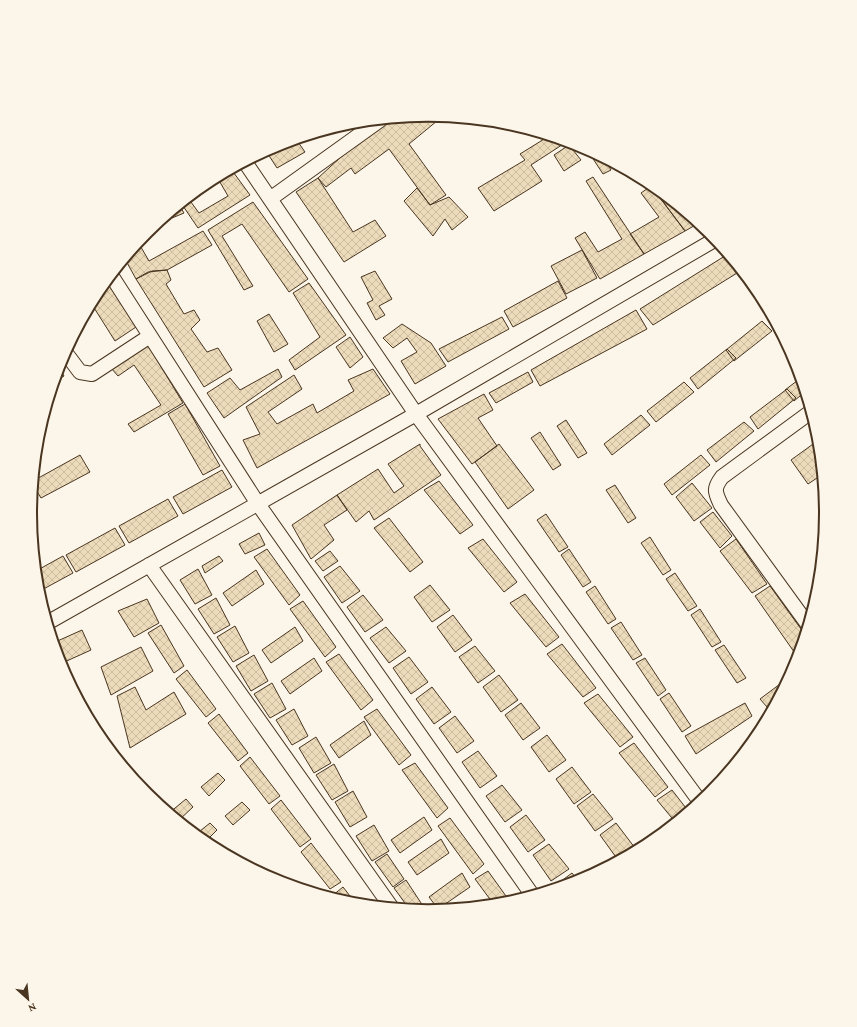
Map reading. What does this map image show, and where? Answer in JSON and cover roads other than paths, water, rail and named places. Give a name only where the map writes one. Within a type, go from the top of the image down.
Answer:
[{"type":"street","points":[[270,199],[372,126]]},
{"type":"street","points":[[248,166],[416,414],[697,798]]},
{"type":"street","points":[[52,620],[416,414],[710,242]]},
{"type":"street","points":[[114,280],[258,504],[530,892]]},
{"type":"street","points":[[70,358],[80,372],[92,374],[150,336]]},
{"type":"street","points":[[805,621],[721,505],[716,495],[716,486],[722,477],[807,414]]},
{"type":"street","points":[[149,565],[388,903]]}]
